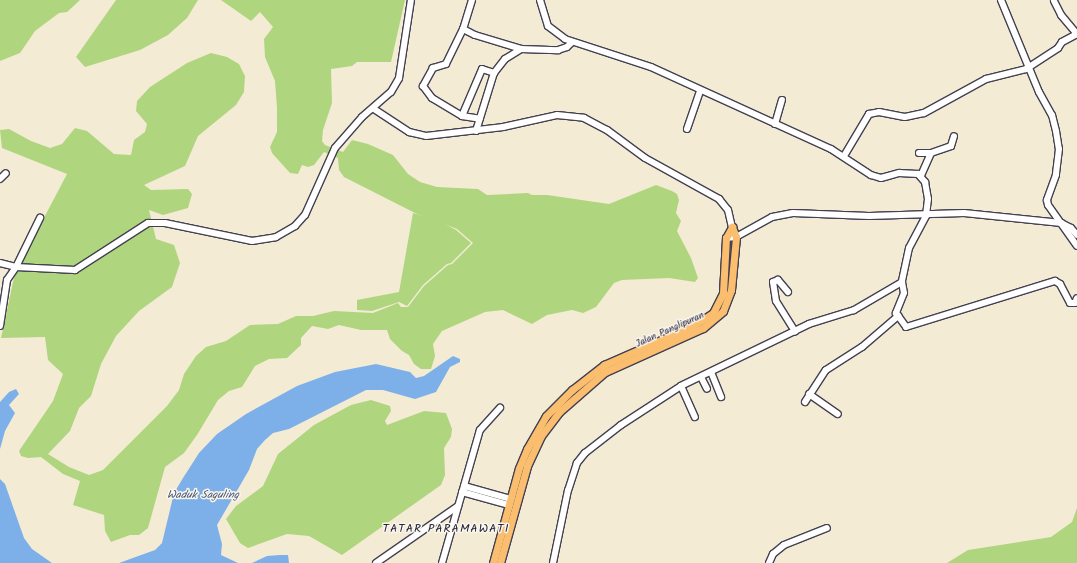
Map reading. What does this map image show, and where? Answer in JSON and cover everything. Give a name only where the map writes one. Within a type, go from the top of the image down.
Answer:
[{"type":"main road","name":"Jalan Panglipuran","points":[[500,563],[528,466],[541,436],[559,412],[588,385],[637,352],[703,328],[723,311],[731,290],[736,237],[732,227]]},
{"type":"main road","name":"Jalan Panglipuran","points":[[493,563],[527,449],[546,416],[591,374],[693,326],[713,313],[723,293],[726,238],[732,227]]},
{"type":"street","points":[[0,263],[16,267],[75,270],[148,223],[165,223],[252,241],[281,235],[295,226],[305,215],[335,148],[362,117],[374,109],[391,92],[399,78],[411,0]]},
{"type":"street","points":[[472,0],[463,29],[446,64],[433,68],[423,86],[432,98],[462,116],[480,119]]},
{"type":"street","points":[[540,0],[544,20],[551,30],[572,42],[637,62],[844,156],[875,177],[913,172],[921,175],[927,187],[927,215],[912,238],[902,282],[905,290],[896,313],[904,327],[909,327],[1055,282],[1060,284],[1070,303],[1075,303],[1077,298]]},
{"type":"street","points":[[1001,0],[1052,116],[1058,139],[1056,175],[1047,200],[1060,224],[1077,246]]},
{"type":"street","points":[[844,156],[869,114],[879,112],[904,117],[924,113],[986,79],[1011,74],[1029,66],[1058,48],[1062,42],[1077,34],[1061,15],[1054,2]]},
{"type":"street","points":[[463,29],[521,49],[551,50],[564,48],[572,42]]},
{"type":"street","points":[[476,131],[494,74],[505,59],[521,49]]},
{"type":"street","points":[[462,116],[482,69],[494,74]]},
{"type":"street","points":[[687,129],[700,91]]},
{"type":"street","points":[[775,124],[782,100]]},
{"type":"street","points":[[374,109],[409,132],[426,136],[476,131],[557,115],[584,118],[607,130],[645,158],[719,199],[728,210],[732,227]]},
{"type":"street","points":[[919,152],[931,153],[951,146],[954,136]]},
{"type":"street","points":[[921,175],[931,153]]},
{"type":"street","points":[[0,178],[6,172]]},
{"type":"street","points":[[726,238],[736,237],[772,217],[793,212],[927,215],[964,213],[1060,224],[1071,228],[1077,236]]},
{"type":"street","points":[[0,326],[7,280],[16,267],[40,218]]},
{"type":"street","points":[[788,292],[778,280],[773,282],[776,301],[795,331]]},
{"type":"street","points":[[553,563],[562,513],[581,457],[621,425],[681,386],[809,324],[854,310],[902,282]]},
{"type":"street","points":[[805,402],[826,370],[862,346],[898,316]]},
{"type":"street","points":[[711,372],[721,397]]},
{"type":"street","points":[[701,376],[707,389]]},
{"type":"street","points":[[681,386],[695,417]]},
{"type":"street","points":[[809,394],[838,414]]},
{"type":"street","points":[[442,563],[480,430],[500,408]]},
{"type":"street","points":[[463,489],[510,502]]},
{"type":"street","points":[[376,563],[458,506]]},
{"type":"street","points":[[769,563],[773,554],[784,545],[827,528]]},
{"type":"green space","points":[[0,0],[80,0],[67,12],[59,13],[35,31],[20,53],[0,61]]},
{"type":"green space","points":[[116,0],[198,0],[187,18],[168,35],[140,50],[85,67],[76,57]]},
{"type":"green space","points":[[221,0],[405,0],[391,62],[357,62],[352,66],[331,69],[332,103],[323,130],[322,141],[325,145],[343,152],[352,140],[368,144],[393,155],[408,174],[420,182],[437,187],[478,189],[487,195],[528,193],[532,195],[547,195],[609,204],[656,185],[677,194],[679,200],[676,213],[681,221],[677,231],[691,258],[698,278],[695,282],[669,278],[622,280],[614,283],[596,307],[583,313],[572,310],[547,315],[532,324],[503,310],[485,312],[442,331],[433,344],[435,356],[431,369],[421,369],[414,364],[409,355],[402,351],[390,339],[387,330],[361,330],[339,325],[328,329],[312,326],[301,338],[301,345],[287,358],[269,359],[255,366],[242,387],[229,391],[218,400],[197,435],[184,453],[165,467],[148,528],[139,535],[130,535],[111,542],[105,531],[104,515],[73,505],[80,481],[63,474],[41,457],[28,458],[21,456],[19,451],[53,401],[63,374],[48,360],[45,337],[1,338],[15,273],[67,174],[2,148],[0,130],[9,129],[31,141],[50,148],[62,144],[75,128],[87,131],[114,154],[131,155],[134,140],[145,132],[147,124],[136,111],[137,101],[150,87],[187,63],[211,53],[227,57],[239,64],[245,76],[244,92],[236,105],[198,136],[185,166],[144,185],[151,190],[188,189],[192,194],[188,208],[163,215],[149,210],[156,239],[174,245],[180,263],[172,287],[139,311],[116,336],[101,364],[91,396],[79,408],[70,431],[48,454],[69,467],[89,475],[103,470],[167,406],[179,390],[184,374],[196,356],[206,347],[226,341],[250,325],[278,324],[296,316],[313,316],[334,311],[373,313],[398,303],[401,307],[408,307],[424,286],[448,265],[452,264],[473,243],[457,229],[417,214],[344,177],[339,170],[338,158],[324,152],[314,165],[308,167],[302,165],[298,174],[290,173],[272,153],[270,147],[277,132],[277,108],[275,81],[265,57],[264,39],[273,27],[260,12],[251,21]]},
{"type":"green space","points":[[413,213],[439,221],[456,230],[471,243],[451,263],[447,264],[423,285],[407,306],[399,302],[372,311],[357,310],[357,300],[399,292]]},
{"type":"green space","points":[[371,400],[390,406],[391,411],[385,421],[387,425],[424,411],[446,413],[452,429],[451,437],[444,448],[445,475],[441,485],[342,555],[309,536],[287,534],[248,548],[240,543],[226,519],[236,506],[263,486],[278,454],[314,425],[351,405]]},
{"type":"green space","points":[[1077,508],[1077,563],[947,563],[968,550],[1051,537],[1072,522]]},
{"type":"water","name":"Waduk Saguling","points":[[453,356],[460,359],[460,362],[450,367],[436,392],[415,399],[383,390],[366,390],[289,429],[273,433],[265,440],[257,449],[249,470],[217,525],[222,544],[221,555],[238,563],[119,563],[155,550],[162,543],[174,493],[199,453],[217,434],[246,414],[297,386],[335,372],[376,364],[410,372],[416,378],[424,376]]},
{"type":"water","points":[[16,389],[19,394],[9,405],[15,413],[5,431],[0,449],[0,402],[9,392]]},
{"type":"water","points":[[0,479],[5,484],[24,538],[32,549],[52,563],[0,563]]},
{"type":"water","points":[[288,555],[289,563],[252,563],[267,556]]},
{"type":"district","name":"TATAR PARAMAWATI","points":[[446,529]]}]
